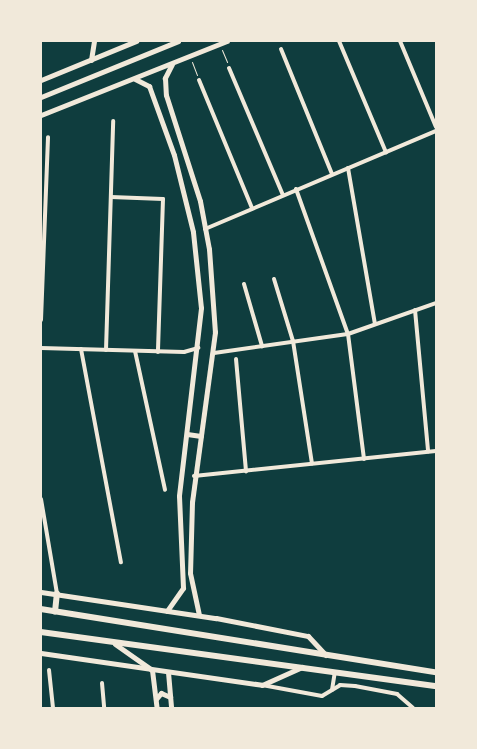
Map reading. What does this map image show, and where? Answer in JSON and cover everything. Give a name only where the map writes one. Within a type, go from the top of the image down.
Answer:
[{"type":"main road","points":[[91,60],[94,41]]},
{"type":"main road","points":[[41,80],[136,41]]},
{"type":"main road","points":[[41,97],[178,41]]},
{"type":"main road","points":[[41,115],[135,80],[227,41]]},
{"type":"main road","points":[[172,64],[165,78],[166,95],[186,156],[205,229],[214,306],[214,353],[194,476],[190,572],[199,615]]},
{"type":"main road","points":[[135,80],[149,86],[175,160],[193,232],[201,308],[198,348],[179,496],[183,588],[167,611]]},
{"type":"main road","points":[[175,160],[186,156]]},
{"type":"main road","points":[[186,434],[201,436]]},
{"type":"main road","points":[[41,592],[199,615],[308,636],[326,655]]},
{"type":"main road","points":[[55,612],[57,594]]},
{"type":"main road","points":[[41,609],[436,672]]},
{"type":"main road","points":[[41,632],[115,644],[304,666],[436,686]]},
{"type":"main road","points":[[115,644],[152,670],[157,708]]},
{"type":"main road","points":[[41,653],[262,685],[304,666]]},
{"type":"main road","points":[[168,672],[171,708]]},
{"type":"main road","points":[[156,699],[161,693],[170,697]]},
{"type":"street","points":[[339,41],[386,152]]},
{"type":"street","points":[[400,41],[436,127]]},
{"type":"street","points":[[281,50],[332,174]]},
{"type":"street","points":[[229,68],[283,195]]},
{"type":"street","points":[[200,80],[252,208]]},
{"type":"street","points":[[106,350],[113,121]]},
{"type":"street","points":[[205,229],[436,131]]},
{"type":"street","points":[[41,320],[48,136]]},
{"type":"street","points":[[348,168],[375,324]]},
{"type":"street","points":[[296,189],[348,334],[364,459]]},
{"type":"street","points":[[111,197],[163,199],[158,352]]},
{"type":"street","points":[[274,279],[293,341],[312,464]]},
{"type":"street","points":[[244,284],[262,346]]},
{"type":"street","points":[[214,353],[348,334],[436,304]]},
{"type":"street","points":[[415,310],[428,451]]},
{"type":"street","points":[[41,348],[184,352],[198,348]]},
{"type":"street","points":[[81,349],[121,562]]},
{"type":"street","points":[[135,351],[165,490]]},
{"type":"street","points":[[236,359],[246,472]]},
{"type":"street","points":[[194,476],[436,451]]},
{"type":"street","points":[[41,499],[57,594]]},
{"type":"street","points":[[49,670],[53,708]]},
{"type":"street","points":[[332,690],[336,671]]},
{"type":"street","points":[[102,683],[104,708]]},
{"type":"street","points":[[262,685],[322,696],[344,685],[397,694],[413,708]]},
{"type":"path","points":[[220,44],[229,68]]},
{"type":"path","points":[[189,57],[200,80]]}]
